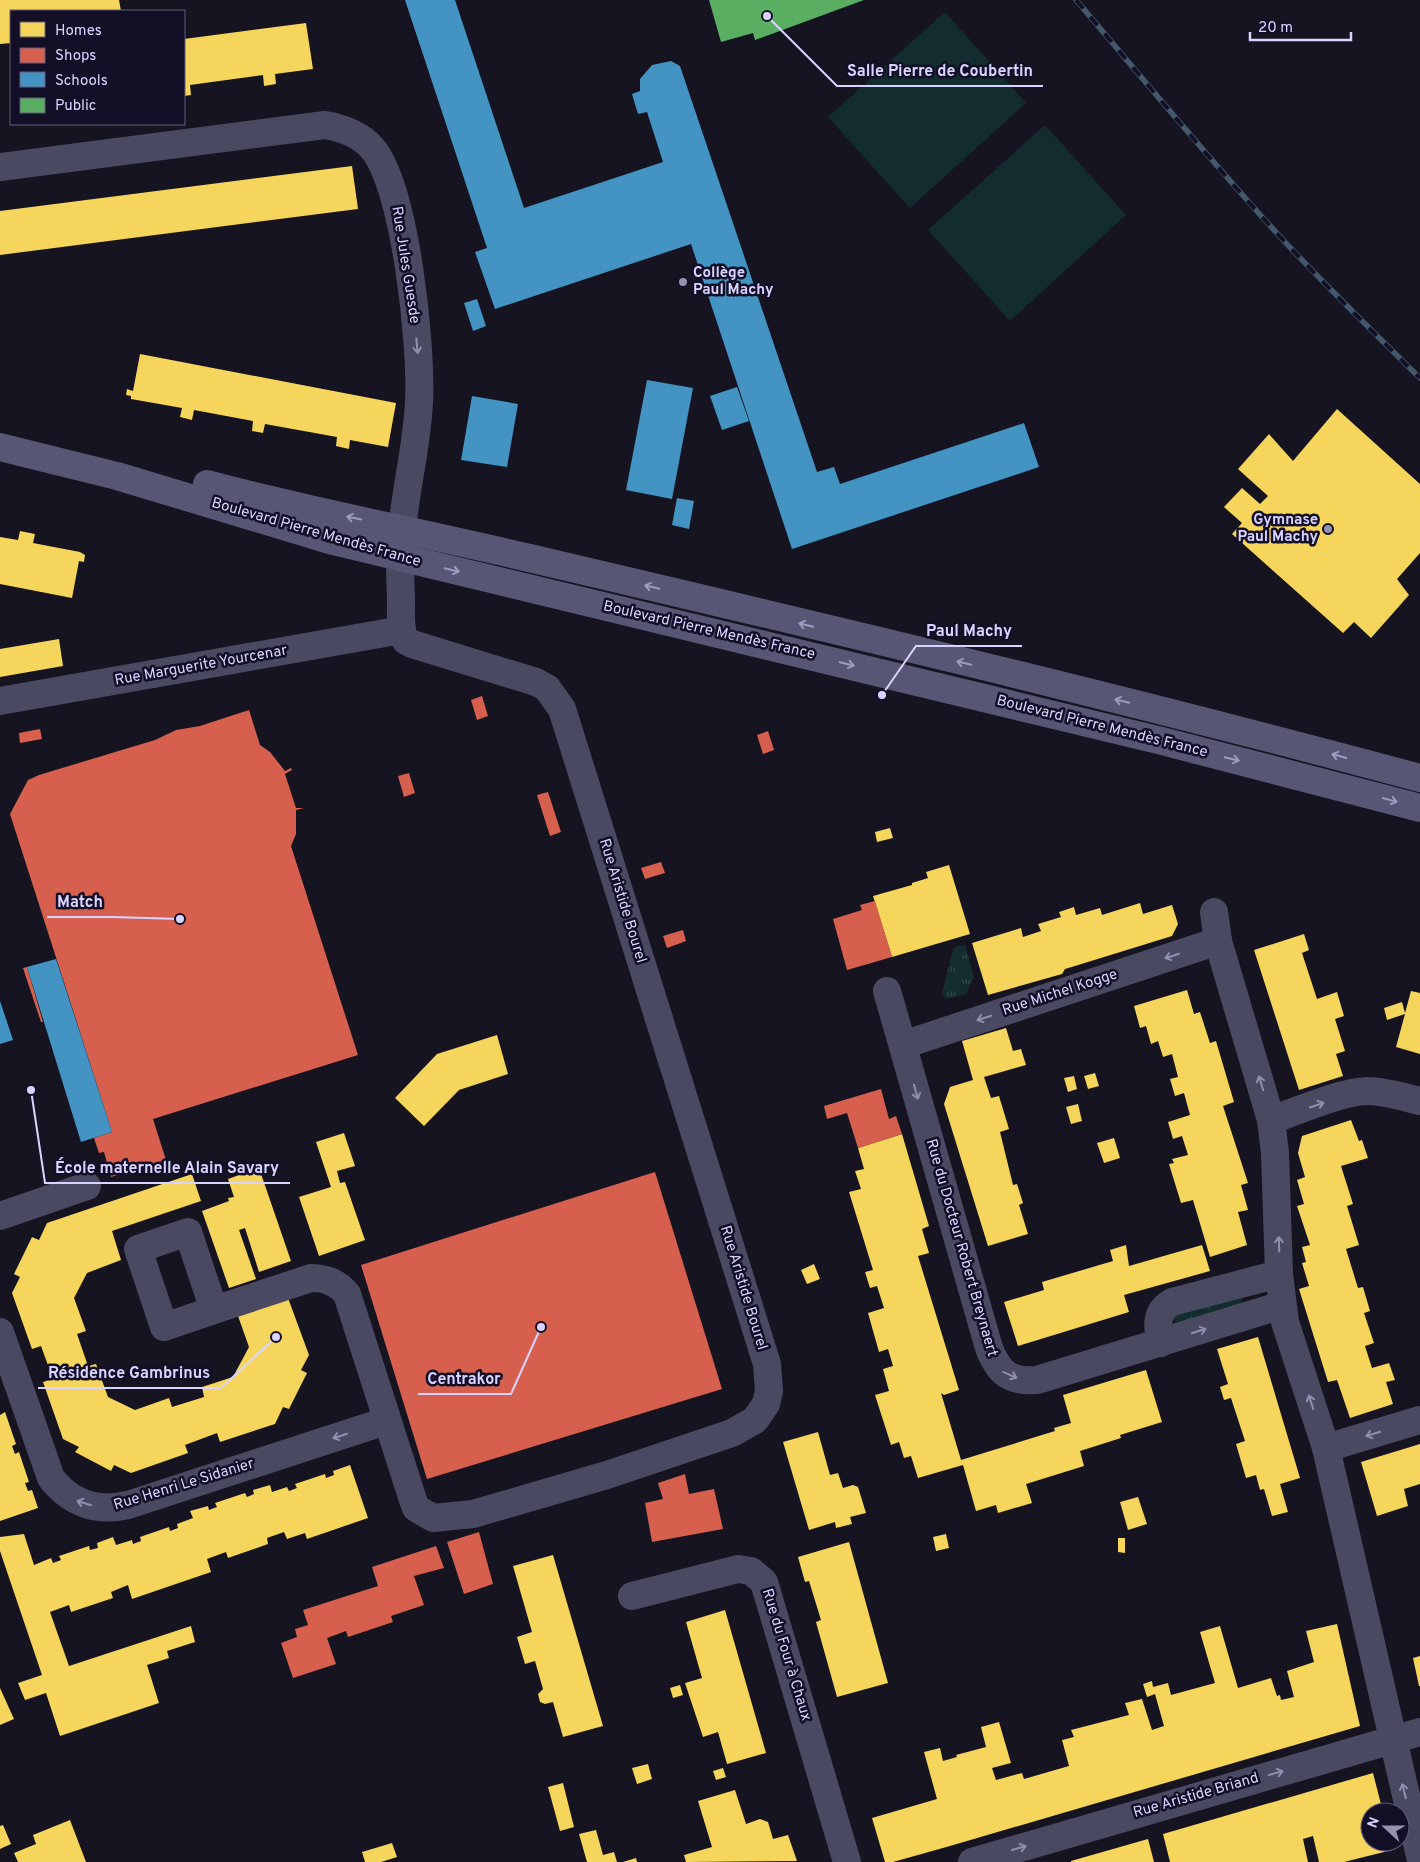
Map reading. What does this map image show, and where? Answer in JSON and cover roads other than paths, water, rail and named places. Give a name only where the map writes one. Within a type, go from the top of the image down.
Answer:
[{"type":"main road","name":"Boulevard Pierre Mendès France","points":[[0,431],[293,507],[402,529],[542,561],[1276,739],[1420,778]]},
{"type":"main road","name":"Boulevard Pierre Mendès France","points":[[0,446],[117,476],[333,541],[1162,741],[1420,808]]},
{"type":"street","name":"Rue Jules Guesde","points":[[0,167],[312,126],[337,127],[350,132],[371,147],[390,183],[402,224],[419,364],[418,421],[402,529],[400,558]]},
{"type":"street","points":[[400,558],[402,630]]},
{"type":"street","name":"Rue Marguerite Yourcenar","points":[[0,701],[402,630]]},
{"type":"street","name":"Rue Aristide Bourel","points":[[214,1310],[311,1278],[321,1278],[341,1286],[347,1294],[386,1420],[416,1508],[433,1518],[458,1517],[615,1472],[746,1427],[755,1420],[766,1404],[769,1379],[767,1364],[562,709],[548,688],[536,682],[409,643],[404,639],[402,630]]},
{"type":"street","points":[[1214,912],[1218,941],[1271,1120],[1275,1153],[1279,1274],[1282,1305],[1326,1448],[1420,1856]]},
{"type":"street","name":"Rue Michel Kogge","points":[[903,1045],[1218,941]]},
{"type":"street","name":"Rue du Docteur Robert Breynaert","points":[[887,990],[987,1343],[997,1367],[1011,1377],[1037,1380],[1282,1305]]},
{"type":"street","points":[[1271,1120],[1352,1093],[1368,1091],[1393,1094],[1420,1101]]},
{"type":"street","points":[[0,1216],[87,1186]]},
{"type":"street","points":[[1161,1343],[1158,1320],[1163,1309],[1172,1302],[1279,1274]]},
{"type":"street","name":"Rue Henri Le Sidanier","points":[[0,1332],[51,1478],[67,1495],[89,1505],[113,1508],[128,1505],[386,1420]]},
{"type":"street","points":[[1326,1448],[1420,1420]]},
{"type":"street","name":"Rue du Four à Chaux","points":[[632,1596],[738,1569],[750,1571],[764,1582],[847,1862]]},
{"type":"street","name":"Rue Aristide Briand","points":[[972,1862],[1420,1732]]},
{"type":"railway","points":[[1076,0],[1257,212],[1334,293],[1420,378]]},
{"type":"place","name":"Salle Pierre de Coubertin","points":[[767,16]]},
{"type":"place","name":"Collège Paul Machy","points":[[683,282]]},
{"type":"place","name":"Gymnase Paul Machy","points":[[1328,529]]},
{"type":"place","name":"Paul Machy","points":[[882,695]]},
{"type":"place","name":"Match","points":[[180,919]]},
{"type":"place","name":"École maternelle Alain Savary","points":[[31,1090]]},
{"type":"place","name":"Centrakor","points":[[541,1327]]},
{"type":"place","name":"Résidence Gambrinus","points":[[276,1337]]}]
